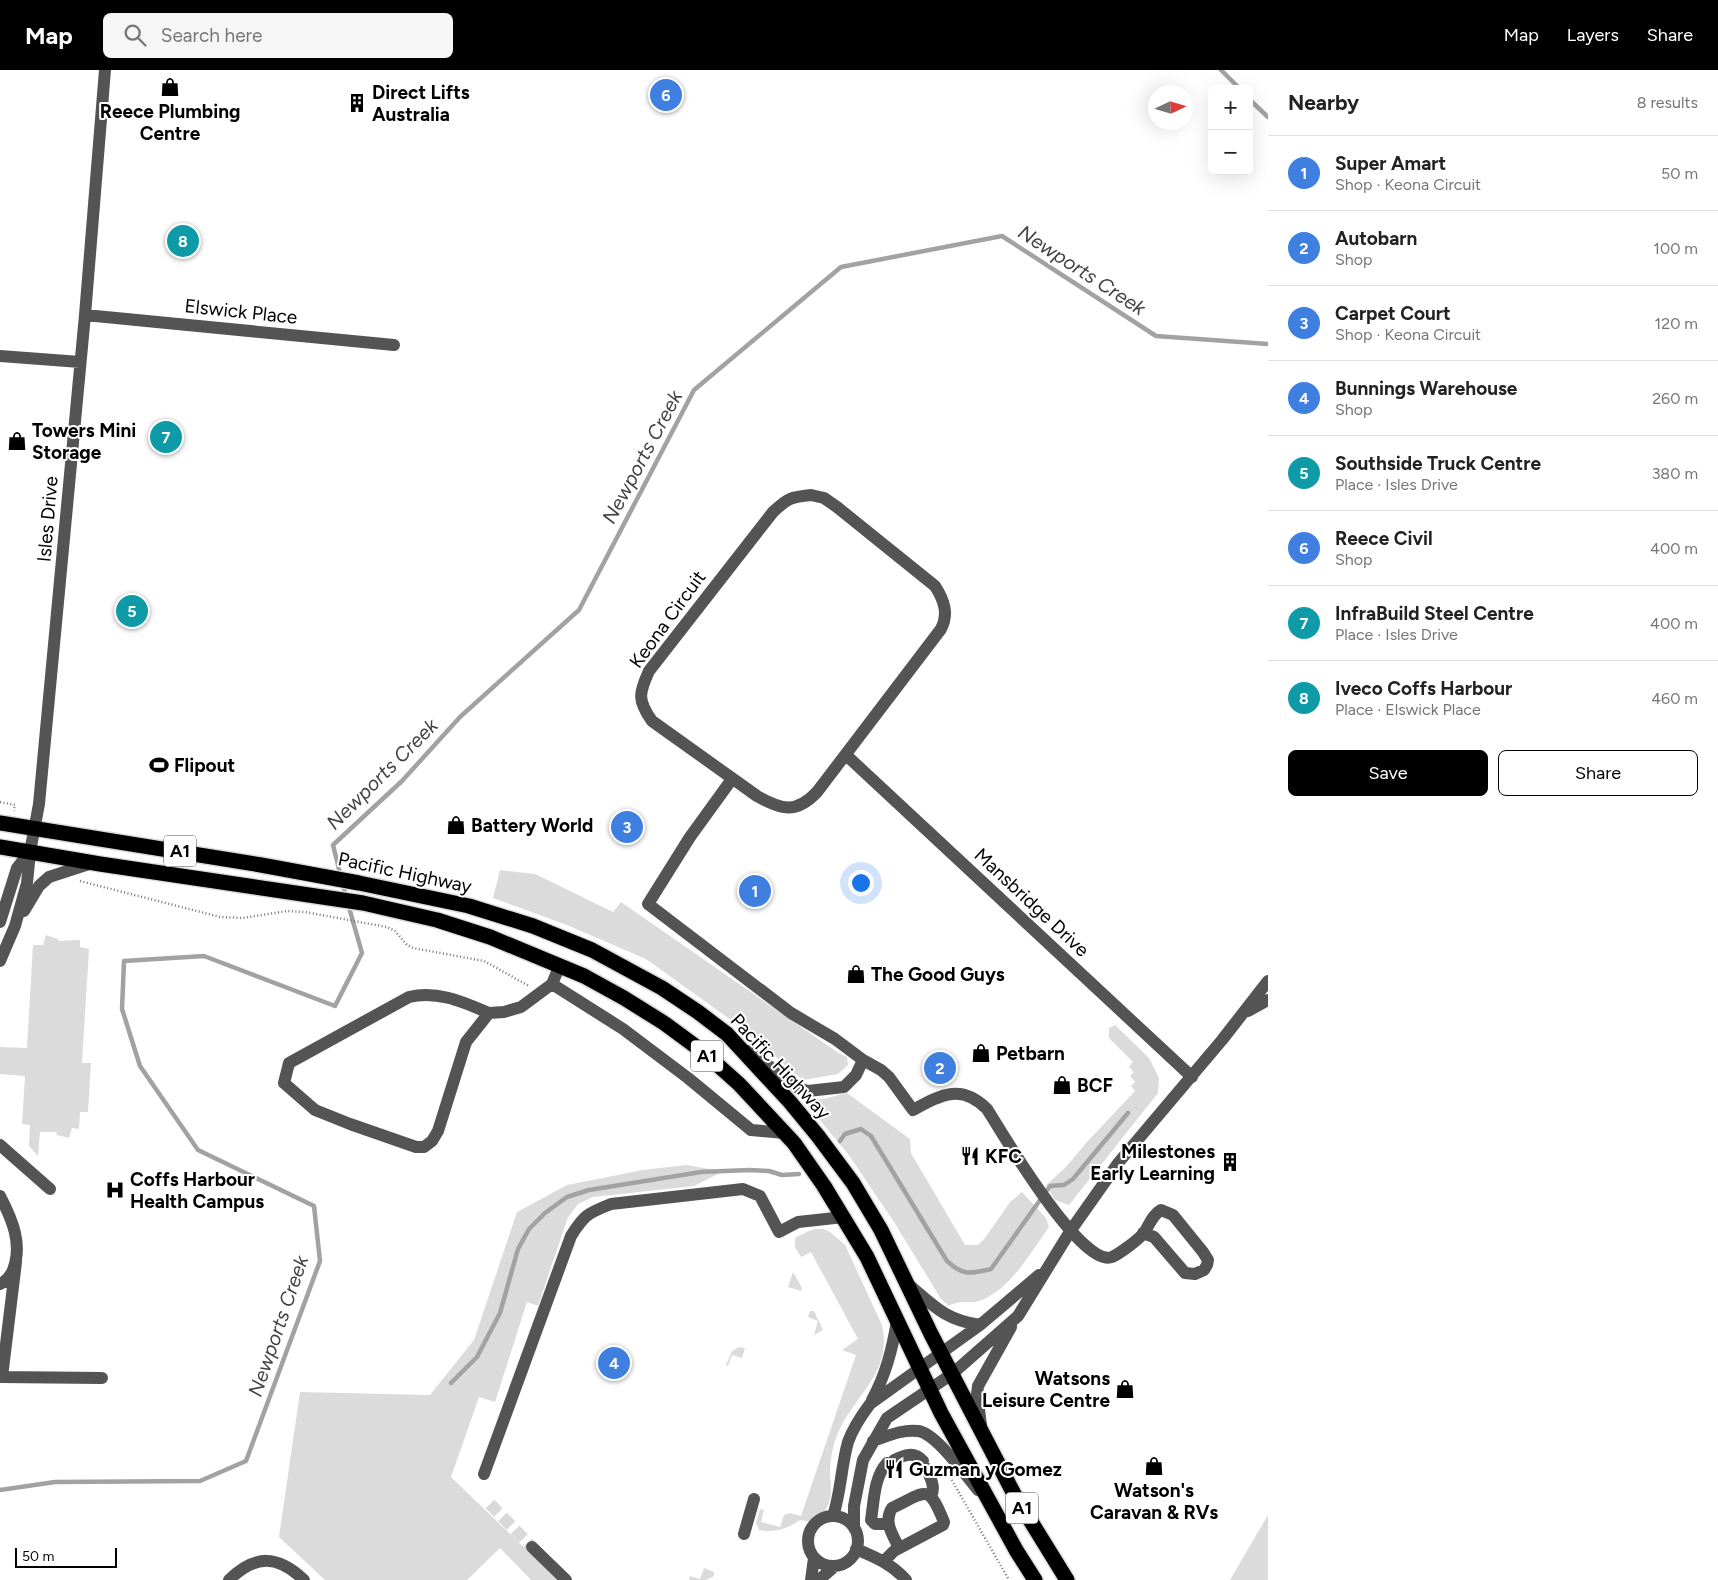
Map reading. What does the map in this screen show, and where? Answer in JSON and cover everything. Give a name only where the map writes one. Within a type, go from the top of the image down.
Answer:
[{"type":"highway","name":"Pacific Highway","points":[[0,823],[359,882],[469,906],[533,926],[592,950],[662,988],[698,1012],[728,1034],[806,1122],[853,1183],[881,1230],[904,1281],[1014,1494],[1067,1580]]},
{"type":"highway","name":"Pacific Highway","points":[[0,847],[93,863],[363,903],[437,920],[481,934],[560,965],[624,998],[679,1034],[739,1084],[785,1133],[824,1186],[868,1257],[930,1390],[989,1502],[1035,1580]]},
{"type":"street","name":"Isles Drive","points":[[15,926],[27,882],[40,795],[85,315],[105,70]]},
{"type":"street","name":"Elswick Place","points":[[85,315],[394,345]]},
{"type":"street","points":[[0,356],[80,362]]},
{"type":"street","name":"Keona Circuit","points":[[811,495],[824,498],[838,507],[935,586],[942,596],[946,612],[945,621],[941,629],[846,755],[810,799],[798,807],[785,808],[774,806],[732,779],[652,721],[642,708],[641,689],[649,671],[773,512],[786,500],[794,497],[811,495]]},
{"type":"street","name":"Mansbridge Drive","points":[[846,755],[1192,1076]]},
{"type":"street","points":[[732,779],[690,837],[648,904],[791,1013],[881,1070],[889,1077],[914,1110],[933,1099],[947,1094],[966,1094],[977,1100],[987,1109],[1036,1188],[1071,1230],[1096,1255],[1106,1258],[1118,1253],[1143,1233],[1155,1214],[1162,1210],[1168,1211],[1173,1215],[1203,1252],[1208,1260],[1207,1265],[1204,1270],[1195,1274],[1185,1273],[1154,1237],[1143,1233]]},
{"type":"street","points":[[0,922],[17,868],[30,852]]},
{"type":"street","points":[[0,961],[15,926],[38,886],[48,877],[93,863]]},
{"type":"street","points":[[489,1013],[466,1042],[438,1131],[432,1141],[424,1147],[416,1147],[315,1110],[284,1084],[289,1064],[409,997],[423,993],[449,997],[489,1013],[504,1012],[521,1008],[552,984],[560,965]]},
{"type":"street","points":[[981,1432],[977,1394],[978,1386],[1002,1341],[1046,1268],[1119,1162],[1244,1013],[1268,981]]},
{"type":"street","points":[[552,984],[623,1028],[751,1130],[785,1133]]},
{"type":"street","points":[[1244,1013],[1268,1000]]},
{"type":"street","points":[[728,1034],[798,1088],[808,1091],[844,1087],[856,1075],[863,1060]]},
{"type":"street","points":[[0,1145],[50,1189]]},
{"type":"street","points":[[484,1474],[571,1236],[582,1219],[594,1210],[611,1204],[743,1189],[760,1196],[779,1232],[798,1222],[844,1217]]},
{"type":"street","points":[[0,1196],[17,1236],[16,1262],[1,1377],[102,1378]]},
{"type":"street","points":[[0,1284],[8,1280],[16,1262]]},
{"type":"street","points":[[870,1404],[980,1325],[1046,1268]]},
{"type":"street","points":[[904,1281],[949,1317],[965,1323],[980,1325]]},
{"type":"street","points":[[819,1580],[835,1566],[848,1561],[856,1549],[857,1535],[854,1528],[853,1511],[857,1485],[863,1460],[887,1418],[952,1374],[1018,1316]]},
{"type":"street","points":[[833,1516],[849,1441],[859,1419],[870,1404],[887,1368],[892,1352],[897,1321]]},
{"type":"street","points":[[873,1441],[901,1432],[925,1432],[937,1442],[989,1502]]},
{"type":"street","points":[[884,1524],[873,1523],[871,1520],[877,1484],[882,1469],[890,1462],[909,1454],[920,1458],[933,1486],[931,1496]]},
{"type":"street","points":[[884,1524],[892,1508],[923,1494],[931,1496],[944,1522],[943,1525],[899,1548],[884,1561]]},
{"type":"street","points":[[744,1534],[754,1499]]},
{"type":"street","points":[[811,1580],[814,1558],[808,1545],[810,1531],[819,1520],[833,1516],[845,1519],[854,1528]]},
{"type":"street","points":[[884,1524],[899,1548]]},
{"type":"street","points":[[532,1547],[566,1580]]},
{"type":"street","points":[[856,1549],[884,1561],[898,1570],[906,1580]]},
{"type":"street","points":[[814,1558],[827,1565],[835,1566]]},
{"type":"street","points":[[229,1580],[243,1568],[258,1562],[269,1561],[278,1562],[291,1568],[304,1580]]},
{"type":"path","points":[[0,802],[15,805]]},
{"type":"path","points":[[73,881],[83,881],[220,917],[243,918],[296,911],[364,922],[391,929],[413,948],[484,961],[540,992]]},
{"type":"path","points":[[946,1471],[1009,1580]]},
{"type":"shaded area","points":[[500,870],[535,874],[613,912],[621,902],[837,1052],[847,1057],[848,1065],[838,1074],[803,1080],[731,1020],[646,959],[567,925],[493,898]]},
{"type":"shaded area","points":[[46,935],[58,939],[58,941],[80,940],[80,947],[89,949],[82,1063],[91,1063],[88,1112],[80,1112],[79,1129],[72,1128],[69,1138],[57,1135],[56,1132],[40,1132],[38,1156],[29,1146],[30,1125],[22,1124],[25,1076],[0,1074],[0,1047],[27,1048],[33,945],[43,945]]},
{"type":"shaded area","points":[[1115,1025],[1149,1058],[1159,1078],[1158,1093],[1069,1205],[1055,1200],[1046,1185],[1065,1168],[1135,1091],[1131,1086],[1135,1082],[1130,1076],[1134,1072],[1129,1067],[1133,1062],[1109,1038],[1109,1028]]},
{"type":"shaded area","points":[[847,1093],[910,1139],[911,1153],[965,1245],[978,1245],[1010,1202],[1022,1192],[1046,1218],[1049,1227],[1028,1258],[1003,1287],[978,1301],[957,1303],[949,1306],[941,1299],[894,1222],[848,1154],[809,1107],[805,1099],[823,1099]]},
{"type":"shaded area","points":[[686,1165],[716,1170],[718,1174],[694,1186],[593,1197],[578,1204],[568,1217],[538,1306],[527,1302],[495,1402],[479,1397],[451,1477],[558,1580],[531,1580],[500,1548],[467,1580],[325,1580],[279,1537],[300,1392],[430,1395],[474,1340],[517,1212],[567,1185],[643,1170]]},
{"type":"shaded area","points":[[815,1229],[823,1229],[830,1232],[845,1245],[882,1325],[884,1342],[882,1357],[877,1371],[837,1435],[830,1464],[830,1499],[824,1512],[818,1518],[808,1521],[800,1520],[781,1530],[759,1530],[756,1523],[760,1509],[764,1510],[761,1522],[780,1527],[784,1515],[790,1513],[801,1516],[856,1355],[842,1350],[858,1339],[811,1252],[801,1257],[795,1247],[795,1238]]},
{"type":"shaded area","points":[[793,1272],[802,1288],[801,1291],[788,1287]]},
{"type":"shaded area","points":[[810,1311],[814,1311],[823,1330],[814,1335],[818,1321],[808,1317]]},
{"type":"shaded area","points":[[739,1347],[745,1348],[742,1358],[732,1355],[728,1366],[726,1365],[732,1351]]},
{"type":"shaded area","points":[[1268,1515],[1268,1580],[1230,1580]]},
{"type":"shaded area","points":[[704,1568],[714,1572],[714,1576],[706,1580],[689,1580],[690,1576],[700,1579]]},
{"type":"waterway","name":"Newports Creek","points":[[1221,70],[1236,85]]},
{"type":"waterway","name":"Newports Creek","points":[[1253,103],[1268,117]]},
{"type":"waterway","name":"Newports Creek","points":[[346,897],[333,845],[402,781],[460,717],[579,610],[694,390],[841,267],[1002,236],[1156,336],[1268,344]]},
{"type":"waterway","name":"Newports Creek","points":[[0,1490],[55,1482],[200,1481],[246,1461],[320,1261],[314,1206],[198,1150],[140,1066],[122,1009],[124,961],[204,956],[335,1006],[362,953],[348,904]]},
{"type":"waterway","points":[[840,1141],[845,1134],[861,1129],[871,1136],[947,1261],[962,1271],[972,1273],[991,1269],[1050,1186],[1064,1185],[1073,1179],[1128,1113]]},
{"type":"waterway","points":[[451,1383],[477,1357],[500,1313],[518,1249],[529,1229],[545,1213],[567,1197],[589,1190],[701,1172],[749,1170],[769,1171],[782,1175],[799,1174]]},
{"type":"tunnel","points":[[490,1504],[532,1547]]},
{"type":"place","name":"Reece Plumbing Centre","points":[[170,87]]},
{"type":"place","name":"Reece Civil","points":[[666,95]]},
{"type":"place","name":"Direct Lifts Australia","points":[[357,103]]},
{"type":"place","name":"Iveco Coffs Harbour","points":[[183,241]]},
{"type":"place","name":"InfraBuild Steel Centre","points":[[166,437]]},
{"type":"place","name":"Towers Mini Storage","points":[[17,441]]},
{"type":"place","name":"Southside Truck Centre","points":[[132,611]]},
{"type":"place","name":"Flipout","points":[[159,765]]},
{"type":"place","name":"Battery World","points":[[456,825]]},
{"type":"place","name":"Carpet Court","points":[[627,827]]},
{"type":"place","name":"Super Amart","points":[[755,891]]},
{"type":"place","name":"The Good Guys","points":[[856,974]]},
{"type":"place","name":"Petbarn","points":[[981,1053]]},
{"type":"place","name":"Autobarn","points":[[940,1068]]},
{"type":"place","name":"BCF","points":[[1062,1085]]},
{"type":"place","name":"KFC","points":[[970,1156]]},
{"type":"place","name":"Milestones Early Learning","points":[[1230,1162]]},
{"type":"place","name":"Coffs Harbour Health Campus","points":[[115,1190]]},
{"type":"place","name":"Bunnings Warehouse","points":[[614,1363]]},
{"type":"place","name":"Watsons Leisure Centre","points":[[1125,1389]]},
{"type":"place","name":"Watson's Caravan & RVs","points":[[1154,1466]]},
{"type":"place","name":"Guzman y Gomez","points":[[894,1469]]}]
